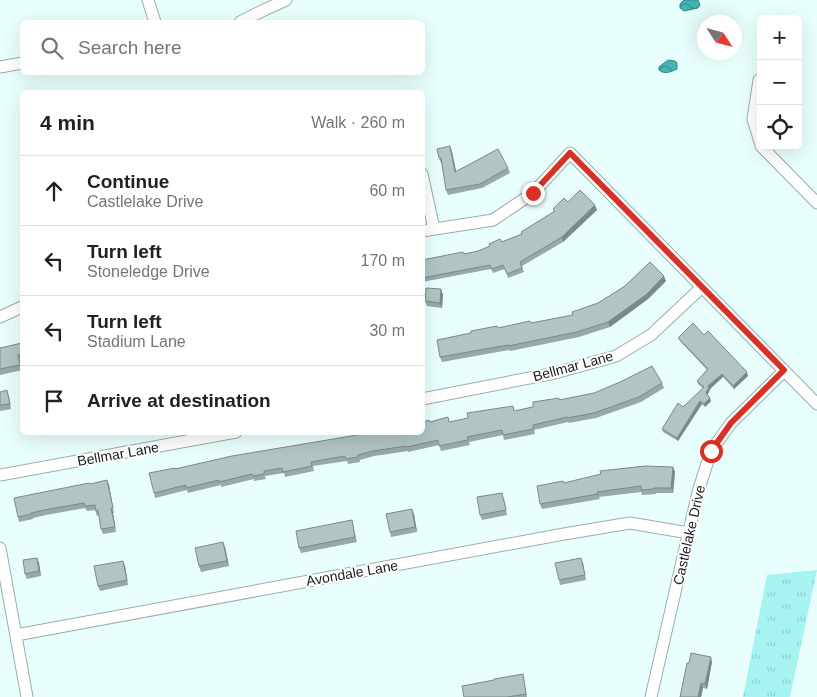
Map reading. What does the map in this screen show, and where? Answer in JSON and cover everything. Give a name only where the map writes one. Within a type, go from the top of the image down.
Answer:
[{"type":"street","points":[[148,0],[154,20]]},
{"type":"street","points":[[244,20],[286,0]]},
{"type":"street","points":[[0,67],[20,62]]},
{"type":"street","points":[[757,93],[753,119],[757,132]]},
{"type":"street","points":[[765,150],[817,203]]},
{"type":"street","points":[[425,202],[428,230],[493,220],[533,193],[570,153],[817,404]]},
{"type":"street","name":"Bellmar Lane","points":[[425,398],[555,373],[616,356],[651,334],[702,287]]},
{"type":"street","points":[[0,317],[20,308]]},
{"type":"street","name":"Castlelake Drive","points":[[652,697],[698,492],[711,451],[731,423],[784,370]]},
{"type":"street","name":"Bellmar Lane","points":[[0,475],[220,435]]},
{"type":"street","name":"Avondale Lane","points":[[16,635],[630,523],[689,533]]},
{"type":"street","points":[[0,548],[27,697]]},
{"type":"green space","points":[[817,570],[790,697],[743,697],[767,575]]},
{"type":"water","points":[[684,0],[698,0],[700,5],[698,8],[684,11],[680,8],[680,4]]},
{"type":"water","points":[[668,60],[677,63],[677,69],[665,73],[661,72],[659,67]]},
{"type":"building","points":[[450,146],[455,172],[498,149],[508,168],[480,184],[446,190],[441,158],[439,158],[437,149]]},
{"type":"building","points":[[580,190],[595,205],[562,237],[520,262],[522,268],[507,274],[503,265],[492,269],[490,265],[425,277],[425,259],[478,251],[500,239],[502,242],[522,234],[521,232],[555,211],[553,209],[564,198],[568,202]]},
{"type":"building","points":[[650,262],[664,276],[647,294],[608,322],[577,332],[440,357],[437,340],[497,326],[498,328],[573,315],[572,312],[598,303],[625,286]]},
{"type":"building","points":[[426,288],[441,289],[440,303],[425,301]]},
{"type":"building","points":[[693,323],[704,335],[708,331],[747,372],[733,386],[722,374],[708,386],[706,393],[710,398],[704,404],[700,401],[677,438],[662,429],[678,403],[683,407],[704,387],[697,381],[708,369],[678,338]]},
{"type":"building","points":[[20,343],[20,354],[18,355],[20,365],[0,369],[0,348]]},
{"type":"building","points":[[652,366],[662,383],[639,397],[594,413],[533,425],[533,429],[503,435],[502,430],[467,437],[468,440],[439,446],[438,440],[407,447],[373,451],[358,455],[358,457],[346,459],[345,456],[311,462],[312,466],[283,472],[282,468],[264,471],[264,474],[253,476],[252,474],[186,488],[186,485],[154,493],[149,473],[232,456],[357,435],[425,435],[425,421],[429,420],[430,422],[448,417],[449,422],[468,418],[467,413],[513,406],[514,411],[533,407],[533,402],[559,398],[559,400],[594,393]]},
{"type":"building","points":[[7,390],[10,404],[0,405],[0,392]]},
{"type":"building","points":[[645,466],[673,467],[671,488],[641,490],[641,486],[597,492],[598,494],[540,504],[537,486],[563,481],[564,483],[601,474],[600,471]]},
{"type":"building","points":[[107,480],[115,527],[101,529],[98,510],[96,511],[95,505],[85,506],[84,503],[18,517],[14,498]]},
{"type":"building","points":[[502,493],[506,510],[480,515],[477,497]]},
{"type":"building","points":[[412,509],[415,527],[390,532],[386,514]]},
{"type":"building","points":[[352,520],[355,537],[299,548],[296,531]]},
{"type":"building","points":[[223,542],[227,561],[199,566],[195,548]]},
{"type":"building","points":[[37,558],[39,571],[25,574],[23,560]]},
{"type":"building","points":[[581,558],[585,575],[559,580],[555,563]]},
{"type":"building","points":[[123,561],[127,580],[98,586],[94,566]]},
{"type":"building","points":[[691,653],[711,657],[705,684],[701,683],[698,697],[680,697],[687,663],[689,663]]},
{"type":"building","points":[[523,674],[526,694],[507,697],[464,697],[462,686]]},
{"type":"route","points":[[533,193],[570,153],[784,370],[731,423],[711,451]]}]
